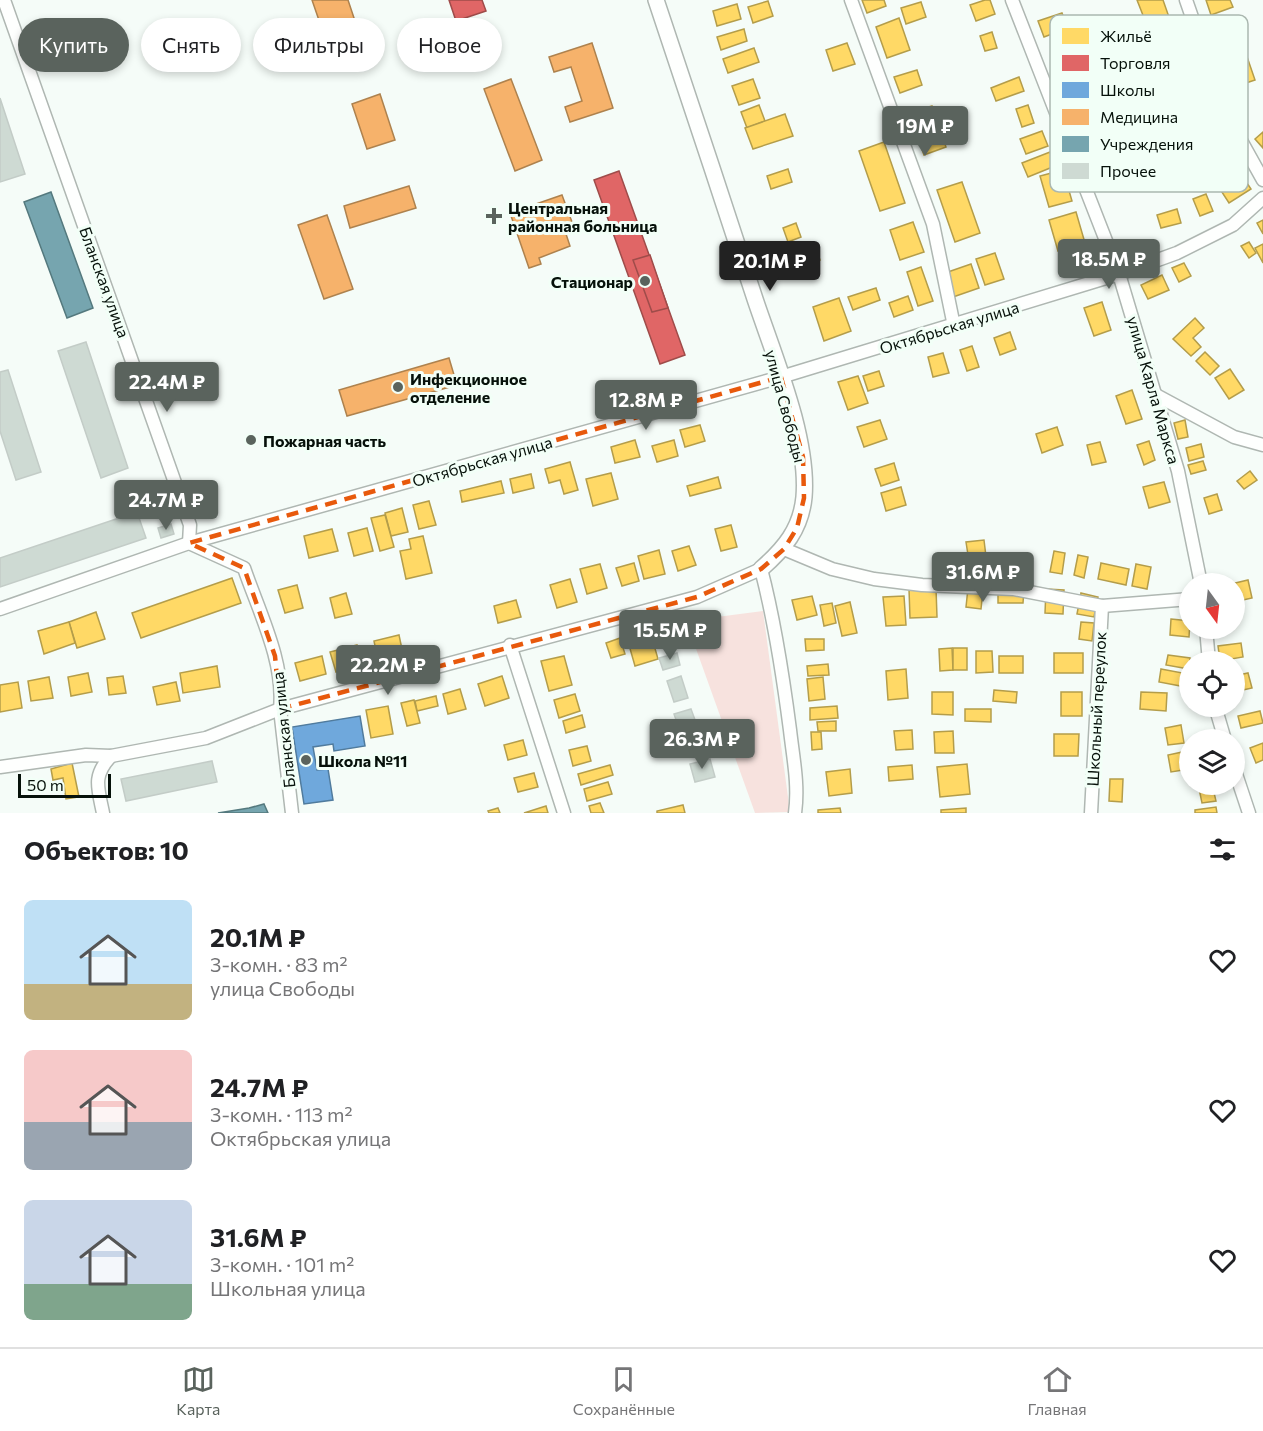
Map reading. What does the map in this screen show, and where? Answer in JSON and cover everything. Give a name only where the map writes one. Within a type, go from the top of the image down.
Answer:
[{"type":"street","name":"Бланская улица","points":[[3,0],[190,525],[189,543],[244,568],[275,657],[282,693],[280,709],[292,813]]},
{"type":"street","name":"улица Свободы","points":[[656,0],[781,377],[803,457],[804,498],[797,528],[784,549],[761,569]]},
{"type":"street","points":[[851,0],[933,224],[954,326]]},
{"type":"street","name":"улица Карла Маркса","points":[[1012,0],[1050,97]]},
{"type":"street","points":[[1186,0],[1191,15]]},
{"type":"street","points":[[1248,153],[1263,180]]},
{"type":"street","name":"улица Карла Маркса","points":[[1087,192],[1119,274],[1156,395],[1178,471],[1199,573]]},
{"type":"street","name":"Октябрьская улица","points":[[0,609],[189,543],[781,377],[1119,274],[1177,253],[1233,225],[1263,198]]},
{"type":"street","points":[[1156,395],[1234,437],[1263,445]]},
{"type":"street","points":[[784,549],[832,569],[874,579],[922,585],[1014,589],[1102,606],[1179,600]]},
{"type":"street","points":[[0,767],[86,755],[111,756],[206,738],[280,709],[510,645],[697,597],[761,569],[772,609],[783,679],[795,771],[795,813]]},
{"type":"street","name":"Школьный переулок","points":[[1091,813],[1102,606]]},
{"type":"street","points":[[510,645],[564,813]]},
{"type":"street","points":[[103,813],[97,783],[100,768],[111,756]]},
{"type":"street","points":[[1243,795],[1249,813]]},
{"type":"highlighted area","points":[[781,377],[803,457],[804,498],[797,528],[784,549],[761,569],[697,597],[280,709],[275,656],[244,568],[189,543]]},
{"type":"shaded area","points":[[763,611],[790,812],[755,813],[686,621]]},
{"type":"building: Жильё","points":[[862,0],[884,0],[886,6],[867,13]]},
{"type":"building: Жильё","points":[[990,0],[995,14],[976,21],[970,5]]},
{"type":"building: Жильё","points":[[1137,0],[1163,0],[1168,15],[1143,15]]},
{"type":"building: Жильё","points":[[1206,0],[1230,0],[1233,7],[1211,15]]},
{"type":"building: Жильё","points":[[768,1],[773,16],[753,23],[748,7]]},
{"type":"building: Жильё","points":[[921,2],[926,17],[906,24],[901,8]]},
{"type":"building: Жильё","points":[[737,4],[741,19],[717,26],[713,11]]},
{"type":"building: Жильё","points":[[1050,17],[1050,35],[1044,37],[1038,21]]},
{"type":"building: Жильё","points":[[899,18],[910,50],[887,58],[876,27]]},
{"type":"building: Жильё","points":[[744,29],[747,41],[721,50],[717,37]]},
{"type":"building: Жильё","points":[[992,32],[997,48],[985,51],[980,36]]},
{"type":"building: Жильё","points":[[847,43],[855,64],[833,71],[826,50]]},
{"type":"building: Жильё","points":[[754,48],[759,62],[728,73],[723,59]]},
{"type":"building: Жильё","points":[[1248,60],[1255,80],[1248,82]]},
{"type":"building: Жильё","points":[[917,70],[922,85],[900,93],[894,77]]},
{"type":"building: Жильё","points":[[1019,77],[1024,91],[996,101],[991,88]]},
{"type":"building: Жильё","points":[[753,79],[760,98],[739,105],[732,86]]},
{"type":"building: Жильё","points":[[759,105],[765,121],[747,128],[741,112]]},
{"type":"building: Жильё","points":[[1028,105],[1034,123],[1022,127],[1016,109]]},
{"type":"building: Жильё","points":[[932,106],[946,147],[924,155],[909,113]]},
{"type":"building: Жильё","points":[[785,114],[793,136],[753,149],[745,128]]},
{"type":"building: Жильё","points":[[1042,131],[1048,146],[1026,154],[1020,139]]},
{"type":"building: Жильё","points":[[1263,132],[1263,148],[1255,139]]},
{"type":"building: Жильё","points":[[884,142],[905,203],[880,211],[859,151]]},
{"type":"building: Жильё","points":[[1050,152],[1050,168],[1028,177],[1022,163]]},
{"type":"building: Жильё","points":[[788,169],[792,182],[771,189],[767,176]]},
{"type":"building: Жильё","points":[[1050,173],[1050,192],[1069,192],[1072,201],[1049,207],[1040,176]]},
{"type":"building: Жильё","points":[[962,182],[980,233],[955,242],[937,190]]},
{"type":"building: Жильё","points":[[1222,192],[1246,192],[1229,203]]},
{"type":"building: Жильё","points":[[1206,194],[1213,211],[1200,216],[1193,199]]},
{"type":"building: Жильё","points":[[1177,209],[1181,223],[1161,228],[1157,215]]},
{"type":"building: Жильё","points":[[1076,212],[1085,243],[1058,251],[1049,220]]},
{"type":"building: Жильё","points":[[1263,220],[1263,234],[1257,223]]},
{"type":"building: Жильё","points":[[913,222],[924,252],[900,260],[890,230]]},
{"type":"building: Жильё","points":[[796,223],[801,237],[788,242],[783,228]]},
{"type":"building: Жильё","points":[[1249,242],[1256,253],[1249,258],[1241,246]]},
{"type":"building: Жильё","points":[[1263,244],[1263,263],[1255,248]]},
{"type":"building: Жильё","points":[[815,246],[820,260],[799,267],[794,253]]},
{"type":"building: Жильё","points":[[995,253],[1004,279],[985,285],[976,259]]},
{"type":"building: Жильё","points":[[1184,263],[1191,276],[1179,282],[1172,268]]},
{"type":"building: Жильё","points":[[971,264],[979,288],[953,297],[945,273]]},
{"type":"building: Жильё","points":[[921,267],[933,301],[918,306],[907,272]]},
{"type":"building: Жильё","points":[[1162,275],[1169,290],[1148,299],[1141,285]]},
{"type":"building: Жильё","points":[[876,288],[880,300],[853,310],[848,297]]},
{"type":"building: Жильё","points":[[908,296],[913,310],[894,317],[889,303]]},
{"type":"building: Жильё","points":[[839,298],[851,331],[824,341],[813,307]]},
{"type":"building: Жильё","points":[[1102,302],[1111,330],[1094,336],[1084,308]]},
{"type":"building: Жильё","points":[[1195,318],[1204,328],[1193,338],[1201,347],[1191,356],[1173,339]]},
{"type":"building: Жильё","points":[[1010,332],[1016,349],[1000,355],[994,338]]},
{"type":"building: Жильё","points":[[972,346],[979,367],[967,371],[960,350]]},
{"type":"building: Жильё","points":[[1205,352],[1219,366],[1210,375],[1196,361]]},
{"type":"building: Жильё","points":[[943,353],[949,373],[933,377],[928,357]]},
{"type":"building: Жильё","points":[[1230,369],[1244,390],[1229,399],[1215,378]]},
{"type":"building: Жильё","points":[[879,371],[884,386],[868,391],[863,376]]},
{"type":"building: Жильё","points":[[858,376],[868,403],[848,410],[838,382]]},
{"type":"building: Жильё","points":[[1132,390],[1142,419],[1126,424],[1116,396]]},
{"type":"building: Жильё","points":[[880,420],[887,439],[864,447],[857,427]]},
{"type":"building: Жильё","points":[[1185,420],[1188,437],[1178,439],[1174,423]]},
{"type":"building: Жильё","points":[[700,425],[705,441],[685,447],[680,430]]},
{"type":"building: Жильё","points":[[1057,427],[1063,445],[1042,453],[1036,434]]},
{"type":"building: Жильё","points":[[635,440],[640,457],[615,463],[611,447]]},
{"type":"building: Жильё","points":[[674,440],[678,456],[657,462],[652,446]]},
{"type":"building: Жильё","points":[[1149,441],[1155,460],[1144,465],[1137,445]]},
{"type":"building: Жильё","points":[[1100,442],[1106,462],[1092,465],[1087,445]]},
{"type":"building: Жильё","points":[[1201,444],[1204,457],[1189,461],[1186,448]]},
{"type":"building: Жильё","points":[[1203,461],[1206,470],[1191,474],[1188,465]]},
{"type":"building: Жильё","points":[[570,462],[578,490],[564,494],[560,480],[549,483],[545,469]]},
{"type":"building: Жильё","points":[[894,463],[899,480],[881,486],[875,469]]},
{"type":"building: Жильё","points":[[1250,471],[1257,480],[1244,489],[1237,481]]},
{"type":"building: Жильё","points":[[611,473],[618,499],[593,506],[586,479]]},
{"type":"building: Жильё","points":[[531,474],[534,488],[513,493],[510,479]]},
{"type":"building: Жильё","points":[[718,477],[721,488],[690,496],[687,486]]},
{"type":"building: Жильё","points":[[501,481],[504,493],[462,502],[460,491]]},
{"type":"building: Жильё","points":[[1164,482],[1170,502],[1149,508],[1143,487]]},
{"type":"building: Жильё","points":[[901,487],[906,505],[886,511],[881,493]]},
{"type":"building: Жильё","points":[[1217,494],[1222,510],[1209,514],[1204,498]]},
{"type":"building: Жильё","points":[[429,501],[436,525],[419,529],[413,505]]},
{"type":"building: Жильё","points":[[402,508],[408,532],[391,536],[385,513]]},
{"type":"building: Жильё","points":[[385,515],[394,547],[380,551],[371,518]]},
{"type":"building: Жильё","points":[[731,525],[737,547],[721,551],[715,529]]},
{"type":"building: Жильё","points":[[367,528],[373,551],[354,556],[348,533]]},
{"type":"building: Жильё","points":[[332,529],[338,551],[309,558],[304,536]]},
{"type":"building: Жильё","points":[[423,536],[432,573],[406,579],[400,551],[411,549],[409,539]]},
{"type":"building: Жильё","points":[[984,540],[987,565],[970,568],[966,542]]},
{"type":"building: Жильё","points":[[689,546],[696,565],[678,571],[672,551]]},
{"type":"building: Жильё","points":[[659,550],[665,574],[644,579],[638,556]]},
{"type":"building: Жильё","points":[[1054,551],[1065,553],[1062,574],[1050,572]]},
{"type":"building: Жильё","points":[[1004,554],[1023,555],[1022,568],[1003,567]]},
{"type":"building: Жильё","points":[[1078,555],[1088,557],[1084,578],[1074,575]]},
{"type":"building: Жильё","points":[[634,563],[639,581],[622,586],[616,568]]},
{"type":"building: Жильё","points":[[1101,563],[1129,569],[1126,585],[1098,579]]},
{"type":"building: Жильё","points":[[600,564],[607,588],[587,594],[580,569]]},
{"type":"building: Жильё","points":[[1136,564],[1151,567],[1147,589],[1132,586]]},
{"type":"building: Жильё","points":[[232,578],[241,603],[141,638],[132,613]]},
{"type":"building: Жильё","points":[[570,579],[577,602],[557,608],[550,585]]},
{"type":"building: Жильё","points":[[1248,580],[1252,598],[1245,600],[1245,581]]},
{"type":"building: Жильё","points":[[297,585],[303,608],[285,613],[278,590]]},
{"type":"building: Жильё","points":[[936,588],[937,617],[910,618],[909,589]]},
{"type":"building: Жильё","points":[[968,588],[983,590],[981,609],[966,607]]},
{"type":"building: Жильё","points":[[998,589],[1024,589],[1023,603],[998,603]]},
{"type":"building: Жильё","points":[[1046,589],[1064,590],[1063,614],[1045,613]]},
{"type":"building: Жильё","points":[[346,593],[352,614],[335,618],[330,598]]},
{"type":"building: Жильё","points":[[1081,593],[1098,597],[1094,617],[1077,614]]},
{"type":"building: Жильё","points":[[812,596],[817,615],[797,620],[792,600]]},
{"type":"building: Жильё","points":[[904,596],[906,625],[886,626],[883,597]]},
{"type":"building: Жильё","points":[[516,600],[521,617],[498,623],[494,606]]},
{"type":"building: Жильё","points":[[850,602],[857,633],[842,636],[835,606]]},
{"type":"building: Жильё","points":[[832,603],[836,623],[824,626],[820,605]]},
{"type":"building: Жильё","points":[[96,612],[105,639],[77,648],[69,622]]},
{"type":"building: Жильё","points":[[1171,619],[1179,620],[1179,636],[1170,635]]},
{"type":"building: Жильё","points":[[69,622],[75,643],[44,654],[38,631]]},
{"type":"building: Жильё","points":[[1081,622],[1094,623],[1092,641],[1079,639]]},
{"type":"building: Жильё","points":[[399,635],[403,654],[378,660],[374,641]]},
{"type":"building: Жильё","points":[[620,638],[625,654],[611,658],[606,643]]},
{"type":"building: Жильё","points":[[652,638],[658,659],[635,666],[629,645]]},
{"type":"building: Жильё","points":[[805,639],[824,639],[824,650],[806,651]]},
{"type":"building: Жильё","points":[[1241,643],[1242,651],[1219,651],[1218,646]]},
{"type":"building: Жильё","points":[[357,645],[362,665],[336,672],[330,652]]},
{"type":"building: Жильё","points":[[952,648],[953,670],[940,671],[939,649]]},
{"type":"building: Жильё","points":[[953,648],[967,648],[967,670],[953,670]]},
{"type":"building: Жильё","points":[[976,651],[992,651],[993,672],[976,673]]},
{"type":"building: Жильё","points":[[1054,653],[1083,653],[1083,673],[1054,673]]},
{"type":"building: Жильё","points":[[1168,655],[1179,656],[1179,667],[1166,665]]},
{"type":"building: Жильё","points":[[322,656],[326,674],[300,681],[295,663]]},
{"type":"building: Жильё","points":[[564,656],[572,685],[549,691],[541,661]]},
{"type":"building: Жильё","points":[[999,656],[1023,656],[1023,673],[999,673]]},
{"type":"building: Жильё","points":[[828,664],[829,675],[808,676],[807,666]]},
{"type":"building: Жильё","points":[[217,666],[220,687],[183,693],[180,673]]},
{"type":"building: Жильё","points":[[906,669],[908,698],[888,700],[886,671]]},
{"type":"building: Жильё","points":[[1161,669],[1179,672],[1179,686],[1159,682]]},
{"type":"building: Жильё","points":[[88,673],[92,692],[71,696],[68,677]]},
{"type":"building: Жильё","points":[[1248,673],[1252,688],[1245,690],[1245,674]]},
{"type":"building: Жильё","points":[[123,676],[126,693],[109,695],[107,678]]},
{"type":"building: Жильё","points":[[502,676],[509,698],[485,706],[478,684]]},
{"type":"building: Жильё","points":[[49,677],[53,698],[31,701],[28,681]]},
{"type":"building: Жильё","points":[[823,677],[825,699],[809,701],[807,679]]},
{"type":"building: Жильё","points":[[18,682],[22,708],[0,712],[0,685]]},
{"type":"building: Жильё","points":[[176,682],[180,701],[157,705],[153,687]]},
{"type":"building: Жильё","points":[[460,689],[466,709],[448,714],[443,694]]},
{"type":"building: Жильё","points":[[994,690],[1017,692],[1016,703],[993,701]]},
{"type":"building: Жильё","points":[[932,692],[953,692],[953,715],[932,714]]},
{"type":"building: Жильё","points":[[1061,692],[1082,692],[1082,716],[1061,716]]},
{"type":"building: Жильё","points":[[1141,692],[1167,693],[1166,711],[1140,709]]},
{"type":"building: Жильё","points":[[575,694],[580,711],[559,718],[554,700]]},
{"type":"building: Жильё","points":[[436,696],[438,706],[417,711],[415,701]]},
{"type":"building: Жильё","points":[[414,700],[420,723],[407,726],[401,703]]},
{"type":"building: Жильё","points":[[388,706],[393,734],[371,738],[366,710]]},
{"type":"building: Жильё","points":[[837,706],[838,718],[810,720],[810,708]]},
{"type":"building: Жильё","points":[[965,709],[991,709],[991,722],[965,721]]},
{"type":"building: Жильё","points":[[1260,711],[1263,723],[1241,728],[1238,717],[1245,717],[1245,714]]},
{"type":"building: Жильё","points":[[582,715],[585,727],[566,733],[563,721]]},
{"type":"building: Жильё","points":[[836,721],[836,731],[818,731],[817,722]]},
{"type":"building: Жильё","points":[[1181,725],[1179,744],[1168,745],[1165,728]]},
{"type":"building: Жильё","points":[[912,730],[913,749],[896,750],[894,731]]},
{"type":"building: Жильё","points":[[953,731],[954,753],[935,753],[934,732]]},
{"type":"building: Жильё","points":[[811,732],[821,732],[822,749],[812,750]]},
{"type":"building: Жильё","points":[[1054,734],[1079,734],[1078,756],[1054,756]]},
{"type":"building: Жильё","points":[[523,740],[527,755],[508,760],[504,745]]},
{"type":"building: Жильё","points":[[1263,743],[1263,760],[1256,763],[1250,748]]},
{"type":"building: Жильё","points":[[587,746],[591,761],[573,766],[569,750]]},
{"type":"building: Жильё","points":[[1179,753],[1179,771],[1171,772],[1168,755]]},
{"type":"building: Жильё","points":[[72,763],[79,797],[66,799],[63,778],[53,780],[51,769]]},
{"type":"building: Жильё","points":[[967,764],[970,794],[940,797],[937,767]]},
{"type":"building: Жильё","points":[[610,765],[613,775],[581,785],[578,774]]},
{"type":"building: Жильё","points":[[912,765],[913,779],[889,781],[888,767]]},
{"type":"building: Жильё","points":[[850,769],[852,793],[829,796],[826,772]]},
{"type":"building: Жильё","points":[[534,773],[538,787],[518,792],[514,778]]},
{"type":"building: Жильё","points":[[1110,779],[1123,779],[1122,802],[1109,801]]},
{"type":"building: Жильё","points":[[608,782],[612,794],[587,801],[584,789]]},
{"type":"building: Жильё","points":[[1200,795],[1215,795],[1216,801],[1202,803]]},
{"type":"building: Жильё","points":[[600,803],[604,813],[591,813],[589,806]]},
{"type":"building: Жильё","points":[[683,805],[685,813],[657,813],[657,811]]},
{"type":"building: Жильё","points":[[546,806],[548,813],[524,813]]},
{"type":"building: Жильё","points":[[1216,807],[1217,813],[1195,813],[1195,810]]},
{"type":"building: Жильё","points":[[498,808],[500,813],[489,813],[488,811]]},
{"type":"building: Жильё","points":[[840,808],[841,813],[818,813],[818,810]]},
{"type":"building: Жильё","points":[[966,808],[966,813],[941,813],[941,810]]},
{"type":"building: Торговля","points":[[449,0],[482,0],[486,11],[465,18],[455,18]]},
{"type":"building: Торговля","name":"Стационар","points":[[619,171],[685,355],[660,364],[594,180]]},
{"type":"building: Торговля","points":[[650,255],[668,308],[652,312],[633,260]]},
{"type":"building: Школы","name":"Школа №11","points":[[360,716],[365,746],[334,751],[333,744],[313,747],[317,770],[328,769],[333,800],[304,804],[292,727]]},
{"type":"building: Медицина","points":[[312,0],[348,0],[354,18],[318,18]]},
{"type":"building: Медицина","points":[[592,43],[613,108],[570,122],[565,107],[582,101],[571,67],[554,72],[549,57]]},
{"type":"building: Медицина","points":[[511,79],[542,160],[515,171],[484,89]]},
{"type":"building: Медицина","points":[[380,94],[395,140],[367,149],[352,104]]},
{"type":"building: Медицина","points":[[409,186],[416,208],[350,228],[344,206]]},
{"type":"building: Медицина","points":[[562,195],[572,222],[563,225],[570,246],[539,258],[541,264],[529,268],[510,213]]},
{"type":"building: Медицина","points":[[327,215],[353,289],[324,299],[298,225]]},
{"type":"building: Медицина","name":"Инфекционное отделение","points":[[449,358],[457,385],[347,416],[339,390]]},
{"type":"building: Учреждения","points":[[51,192],[93,308],[67,318],[24,202]]},
{"type":"building: Учреждения","points":[[264,804],[268,813],[218,813],[249,808]]},
{"type":"building: Прочее","points":[[0,98],[25,174],[0,182]]},
{"type":"building: Прочее","points":[[86,342],[128,468],[101,478],[58,351]]},
{"type":"building: Прочее","points":[[8,370],[41,472],[16,480],[0,431],[0,372]]},
{"type":"building: Прочее","points":[[137,512],[146,538],[0,587],[0,558]]},
{"type":"building: Прочее","points":[[171,524],[174,534],[161,538],[158,528]]},
{"type":"building: Прочее","points":[[677,653],[680,665],[663,670],[659,658]]},
{"type":"building: Прочее","points":[[681,676],[688,698],[674,702],[667,681]]},
{"type":"building: Прочее","points":[[691,709],[698,728],[681,734],[674,714]]},
{"type":"building: Прочее","points":[[702,734],[707,751],[688,756],[683,739]]},
{"type":"building: Прочее","points":[[710,759],[715,777],[695,782],[690,764]]},
{"type":"building: Прочее","points":[[212,761],[217,782],[126,801],[121,779]]},
{"type":"place","name":"Центральная районная больница","points":[[494,216]]},
{"type":"place","name":"Стационар","points":[[645,281]]},
{"type":"place","name":"Инфекционное отделение","points":[[398,387]]},
{"type":"place","name":"Пожарная часть","points":[[251,440]]},
{"type":"place","name":"Школа №11","points":[[306,760]]}]
